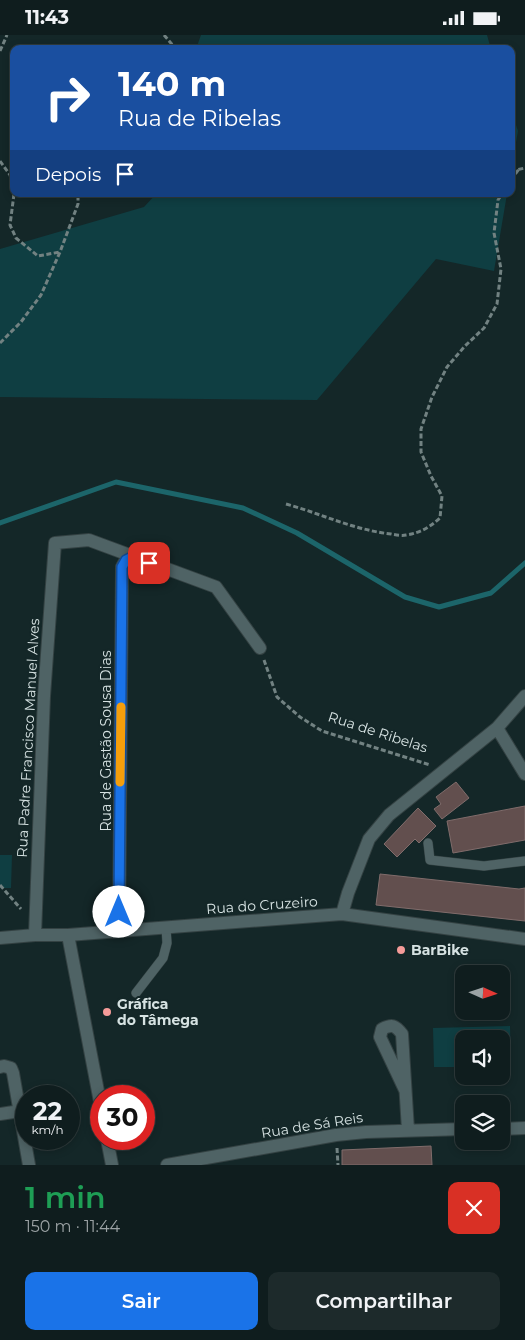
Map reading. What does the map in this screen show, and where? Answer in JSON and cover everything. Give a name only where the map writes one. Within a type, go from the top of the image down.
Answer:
[{"type":"street","name":"Rua Padre Francisco Manuel Alves","points":[[35,929],[44,696],[55,543],[89,540],[132,557]]},
{"type":"street","points":[[132,557],[216,587],[260,647]]},
{"type":"street","name":"Rua de Gastão Sousa Dias","points":[[119,931],[122,567],[126,560],[132,557]]},
{"type":"street","points":[[342,914],[369,839],[389,815],[497,728],[525,695]]},
{"type":"street","points":[[497,728],[525,774]]},
{"type":"street","name":"Rua do Cruzeiro","points":[[0,938],[35,929],[68,935],[342,914],[525,939]]},
{"type":"street","points":[[68,935],[97,1085]]},
{"type":"street","points":[[0,1067],[11,1068],[15,1085]]},
{"type":"street","points":[[405,1089],[408,1130]]},
{"type":"street","points":[[0,1114],[15,1112]]},
{"type":"street","points":[[510,1129],[525,1128]]},
{"type":"street","name":"Rua de Sá Reis","points":[[167,1165],[336,1135],[366,1132],[455,1129]]},
{"type":"street","points":[[26,1150],[29,1165]]},
{"type":"street","points":[[109,1150],[112,1165]]},
{"type":"lane","points":[[428,843],[430,860],[484,866],[525,861]]},
{"type":"lane","points":[[136,993],[163,958],[167,943],[166,928]]},
{"type":"path","points":[[0,51],[7,35]]},
{"type":"path","points":[[164,35],[173,45]]},
{"type":"path","points":[[0,161],[10,175]]},
{"type":"path","points":[[515,170],[525,168]]},
{"type":"path","points":[[515,174],[519,169]]},
{"type":"path","points":[[14,197],[10,225],[16,238],[38,256],[60,252]]},
{"type":"path","points":[[0,343],[21,322],[41,295],[60,252],[78,204],[78,197]]},
{"type":"path","points":[[286,504],[375,533],[405,536],[427,529],[440,518],[442,496],[431,477],[421,452],[421,429],[432,397],[447,367],[484,328],[498,303],[501,269],[494,233],[500,197]]},
{"type":"path","name":"Rua de Ribelas","points":[[260,647],[277,697],[300,717],[322,731],[446,770]]},
{"type":"path","points":[[0,885],[35,929]]},
{"type":"shaded area","points":[[201,35],[487,35],[490,45],[197,45]]},
{"type":"shaded area","points":[[515,122],[518,131],[515,148]]},
{"type":"shaded area","points":[[153,197],[506,197],[494,271],[436,259],[317,400],[0,397],[0,249],[144,207]]},
{"type":"shaded area","points":[[0,855],[12,855],[11,888],[0,888]]},
{"type":"shaded area","points":[[510,1026],[511,1066],[510,1030],[455,1030],[455,1067],[434,1067],[433,1028]]},
{"type":"building","points":[[456,782],[469,798],[442,819],[434,809],[441,804],[436,797]]},
{"type":"building","points":[[525,806],[525,840],[453,853],[447,821]]},
{"type":"building","points":[[418,808],[436,826],[419,843],[415,839],[397,857],[384,844]]},
{"type":"building","points":[[380,874],[519,889],[525,888],[525,921],[376,905]]},
{"type":"building","points":[[431,1146],[432,1165],[342,1165],[342,1150]]},
{"type":"waterway","points":[[0,523],[116,482],[243,508],[297,533],[405,597],[439,607],[491,593],[525,563]]},
{"type":"slow traffic","points":[[120,782],[121,707]]},
{"type":"place","name":"BarBike","points":[[401,950]]},
{"type":"place","name":"Gráfica do Tâmega","points":[[107,1012]]},
{"type":"route","points":[[119,912],[122,567],[126,560],[132,557],[149,563]]}]
